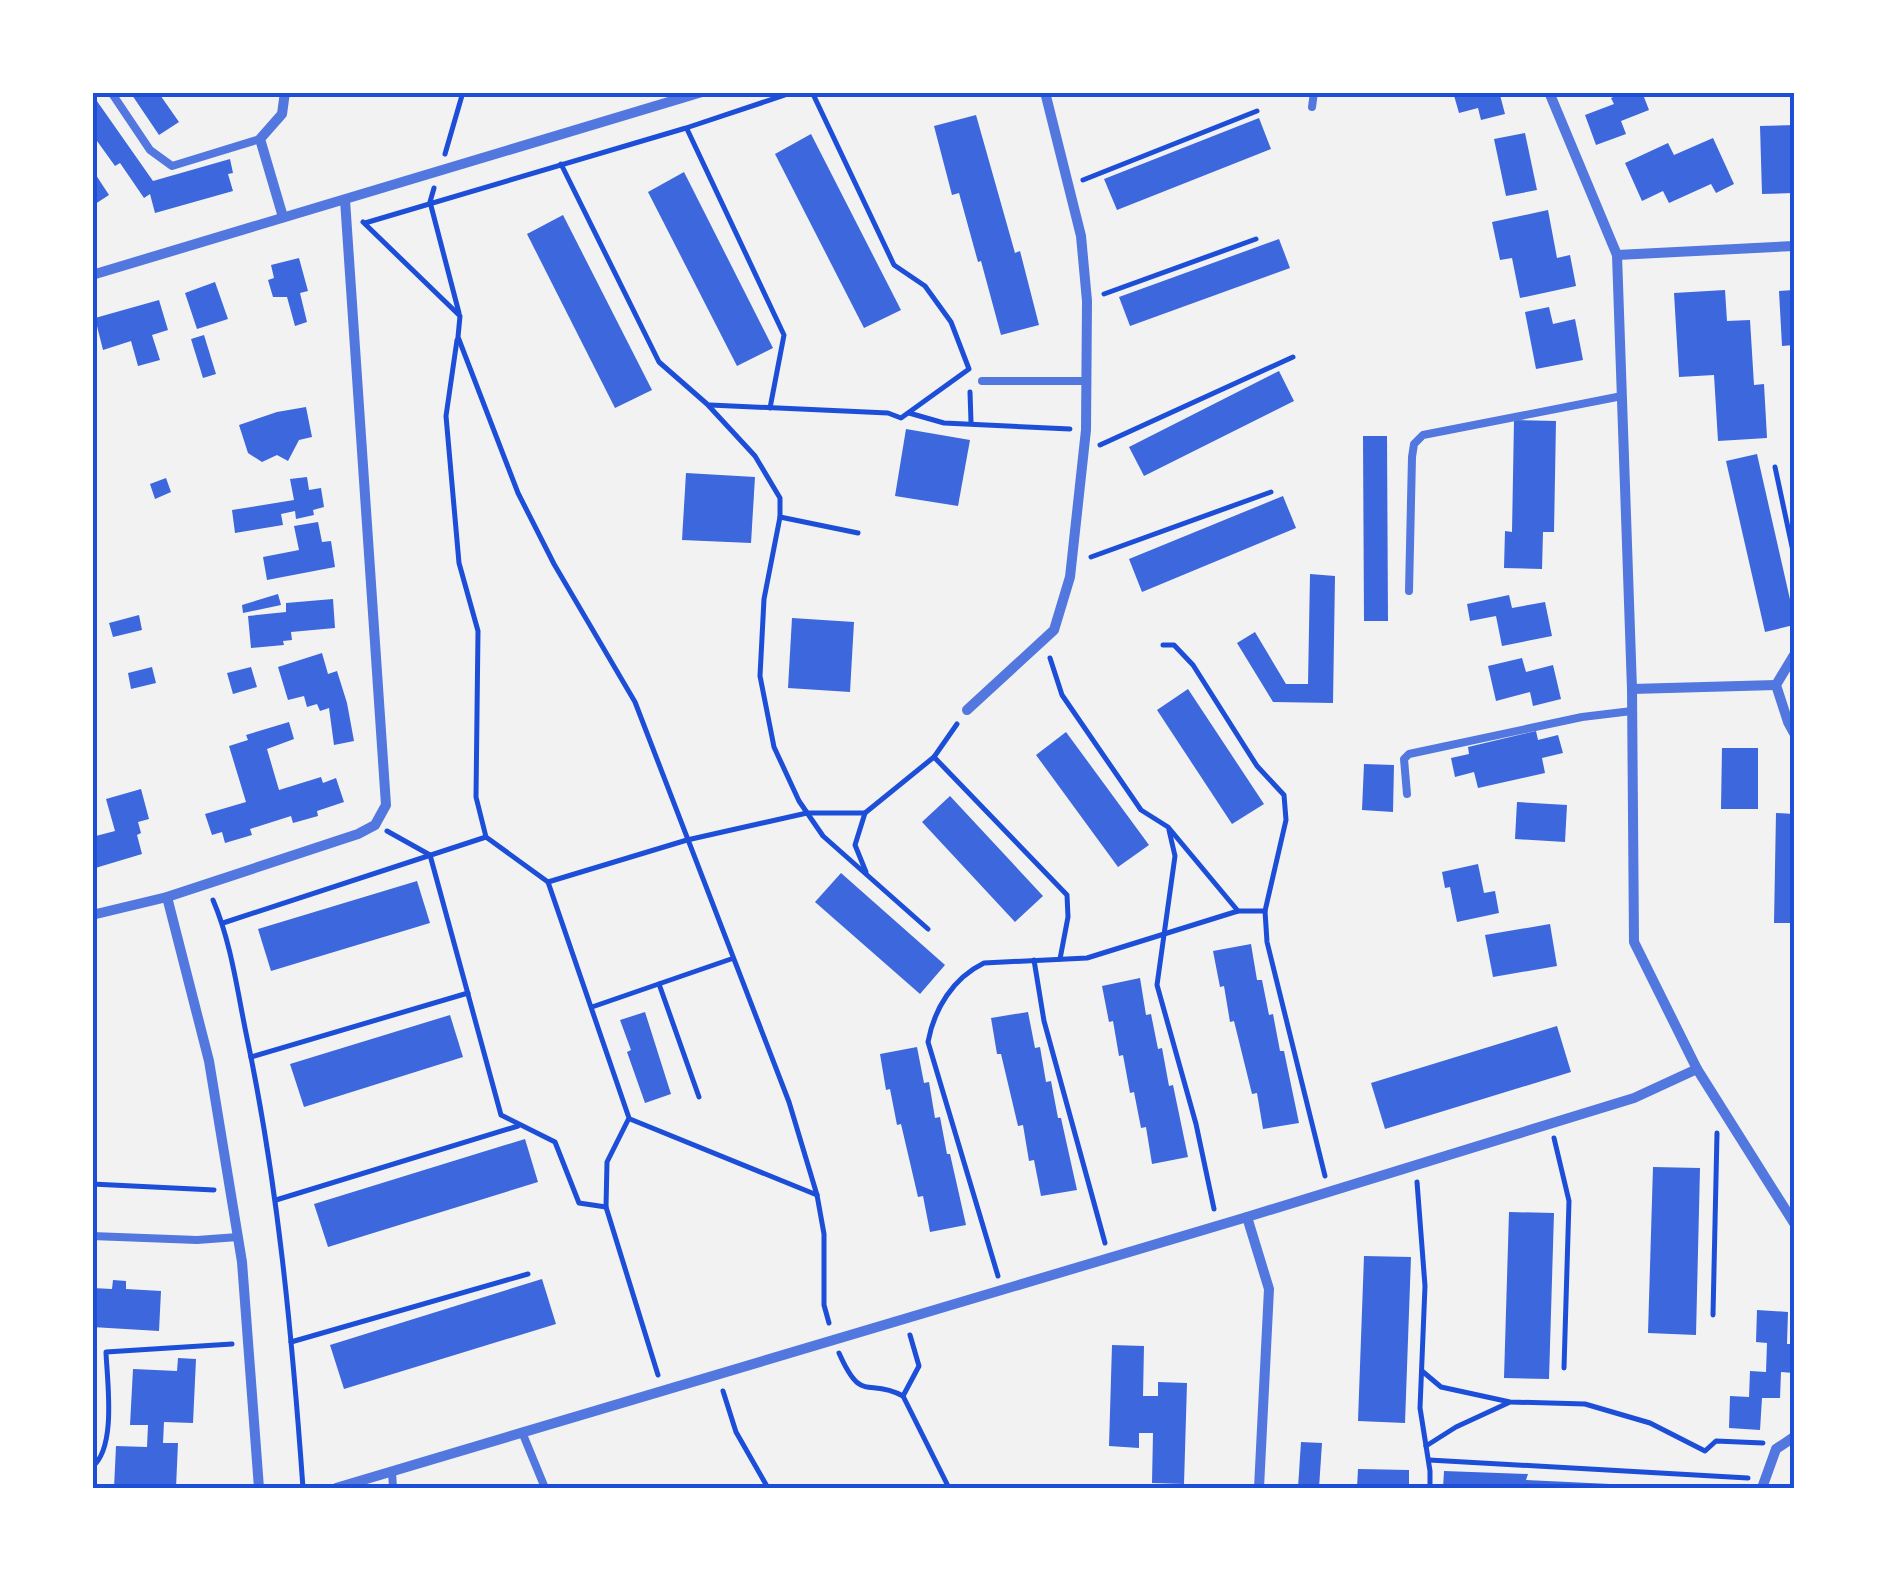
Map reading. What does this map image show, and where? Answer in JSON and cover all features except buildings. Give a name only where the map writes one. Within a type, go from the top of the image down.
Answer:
[{"type":"street","points":[[283,217],[260,139],[282,114],[285,92]]},
{"type":"street","points":[[92,275],[702,92]]},
{"type":"street","points":[[967,710],[1044,641],[1060,616],[1072,564],[1086,430],[1087,300],[1081,236],[1045,92]]},
{"type":"street","points":[[1549,92],[1617,256],[1632,689],[1634,942],[1697,1069],[1790,1207],[1794,1223]]},
{"type":"street","points":[[92,915],[166,897],[376,825],[386,806],[346,200]]},
{"type":"street","points":[[1617,256],[1794,246]]},
{"type":"street","points":[[1794,655],[1776,684],[1794,733]]},
{"type":"street","points":[[1632,689],[1776,684]]},
{"type":"street","points":[[166,897],[209,1062],[238,1237],[250,1343],[258,1488]]},
{"type":"street","points":[[336,1488],[1248,1218],[1634,1098],[1697,1069]]},
{"type":"street","points":[[1248,1218],[1268,1289],[1260,1488]]},
{"type":"street","points":[[1764,1484],[1776,1449],[1794,1437]]},
{"type":"lane","points":[[111,92],[150,150],[172,166],[260,139]]},
{"type":"lane","points":[[1312,106],[1314,92]]},
{"type":"lane","points":[[982,381],[1086,382]]},
{"type":"lane","points":[[1409,591],[1412,457],[1414,444],[1423,435],[1622,396]]},
{"type":"lane","points":[[1407,794],[1404,759],[1408,754],[1582,717],[1632,711]]},
{"type":"lane","points":[[92,1236],[198,1240],[238,1237]]},
{"type":"lane","points":[[522,1432],[545,1488]]},
{"type":"lane","points":[[392,1472],[393,1488]]},
{"type":"path","points":[[463,92],[430,202],[460,316],[446,416],[458,563],[478,631],[476,797],[486,837],[548,882],[629,1118],[607,1162],[606,1207],[662,1390]]},
{"type":"path","points":[[364,224],[794,92]]},
{"type":"path","points":[[812,92],[894,265],[925,286],[951,322],[969,368],[971,422]]},
{"type":"path","points":[[1070,186],[1257,111]]},
{"type":"path","points":[[686,128],[784,335],[770,408]]},
{"type":"path","points":[[561,164],[660,362],[707,404],[755,456],[780,498],[780,518],[764,599],[760,676],[774,747],[823,836],[928,928]]},
{"type":"path","points":[[346,200],[364,224],[460,316]]},
{"type":"path","points":[[1087,300],[1256,240]]},
{"type":"path","points":[[458,337],[518,493],[554,564],[635,702],[789,1102],[817,1195],[824,1234],[824,1305],[834,1340]]},
{"type":"path","points":[[1084,452],[1293,357]]},
{"type":"path","points":[[707,404],[888,413],[902,418],[969,368]]},
{"type":"path","points":[[909,413],[944,423],[1086,430]]},
{"type":"path","points":[[1775,468],[1794,556]]},
{"type":"path","points":[[1072,564],[1271,492]]},
{"type":"path","points":[[780,518],[858,533]]},
{"type":"path","points":[[1044,641],[1062,695],[1141,810],[1168,827],[1238,911]]},
{"type":"path","points":[[1163,644],[1174,646],[1192,666],[1257,766],[1284,795],[1286,820],[1266,911],[1268,942],[1330,1191]]},
{"type":"path","points":[[866,874],[855,844],[865,813],[934,757],[967,710]]},
{"type":"path","points":[[934,757],[1067,896],[1068,918],[1060,959]]},
{"type":"path","points":[[548,882],[687,840],[808,813],[865,813]]},
{"type":"path","points":[[376,825],[430,856],[501,1116],[555,1142],[579,1202],[606,1207]]},
{"type":"path","points":[[1168,827],[1175,856],[1157,986],[1196,1124],[1219,1225]]},
{"type":"path","points":[[222,923],[486,837]]},
{"type":"path","points":[[205,882],[222,923],[276,1200],[303,1488]]},
{"type":"path","points":[[1002,1290],[928,1042],[932,1019],[950,992],[970,970],[984,963],[1087,958],[1238,911],[1266,911]]},
{"type":"path","points":[[591,1008],[731,959]]},
{"type":"path","points":[[1034,960],[1044,1021],[1110,1258]]},
{"type":"path","points":[[659,984],[699,1097]]},
{"type":"path","points":[[251,1058],[468,993]]},
{"type":"path","points":[[1712,1314],[1717,1101]]},
{"type":"path","points":[[629,1118],[817,1195]]},
{"type":"path","points":[[1551,1124],[1569,1201],[1564,1368]]},
{"type":"path","points":[[276,1200],[520,1125]]},
{"type":"path","points":[[1416,1164],[1425,1286],[1420,1408],[1430,1488]]},
{"type":"path","points":[[92,1184],[230,1191]]},
{"type":"path","points":[[291,1342],[528,1274]]},
{"type":"path","points":[[904,1396],[919,1366],[905,1319]]},
{"type":"path","points":[[92,1467],[100,1462],[109,1423],[106,1352],[250,1343]]},
{"type":"path","points":[[845,1366],[864,1389],[904,1396],[949,1488]]},
{"type":"path","points":[[1422,1371],[1441,1387],[1510,1402],[1584,1404],[1650,1423],[1705,1451],[1716,1441],[1763,1443],[1776,1449]]},
{"type":"path","points":[[718,1374],[736,1432],[768,1488]]},
{"type":"path","points":[[1426,1446],[1456,1426],[1510,1402]]},
{"type":"path","points":[[1428,1460],[1764,1484]]}]
